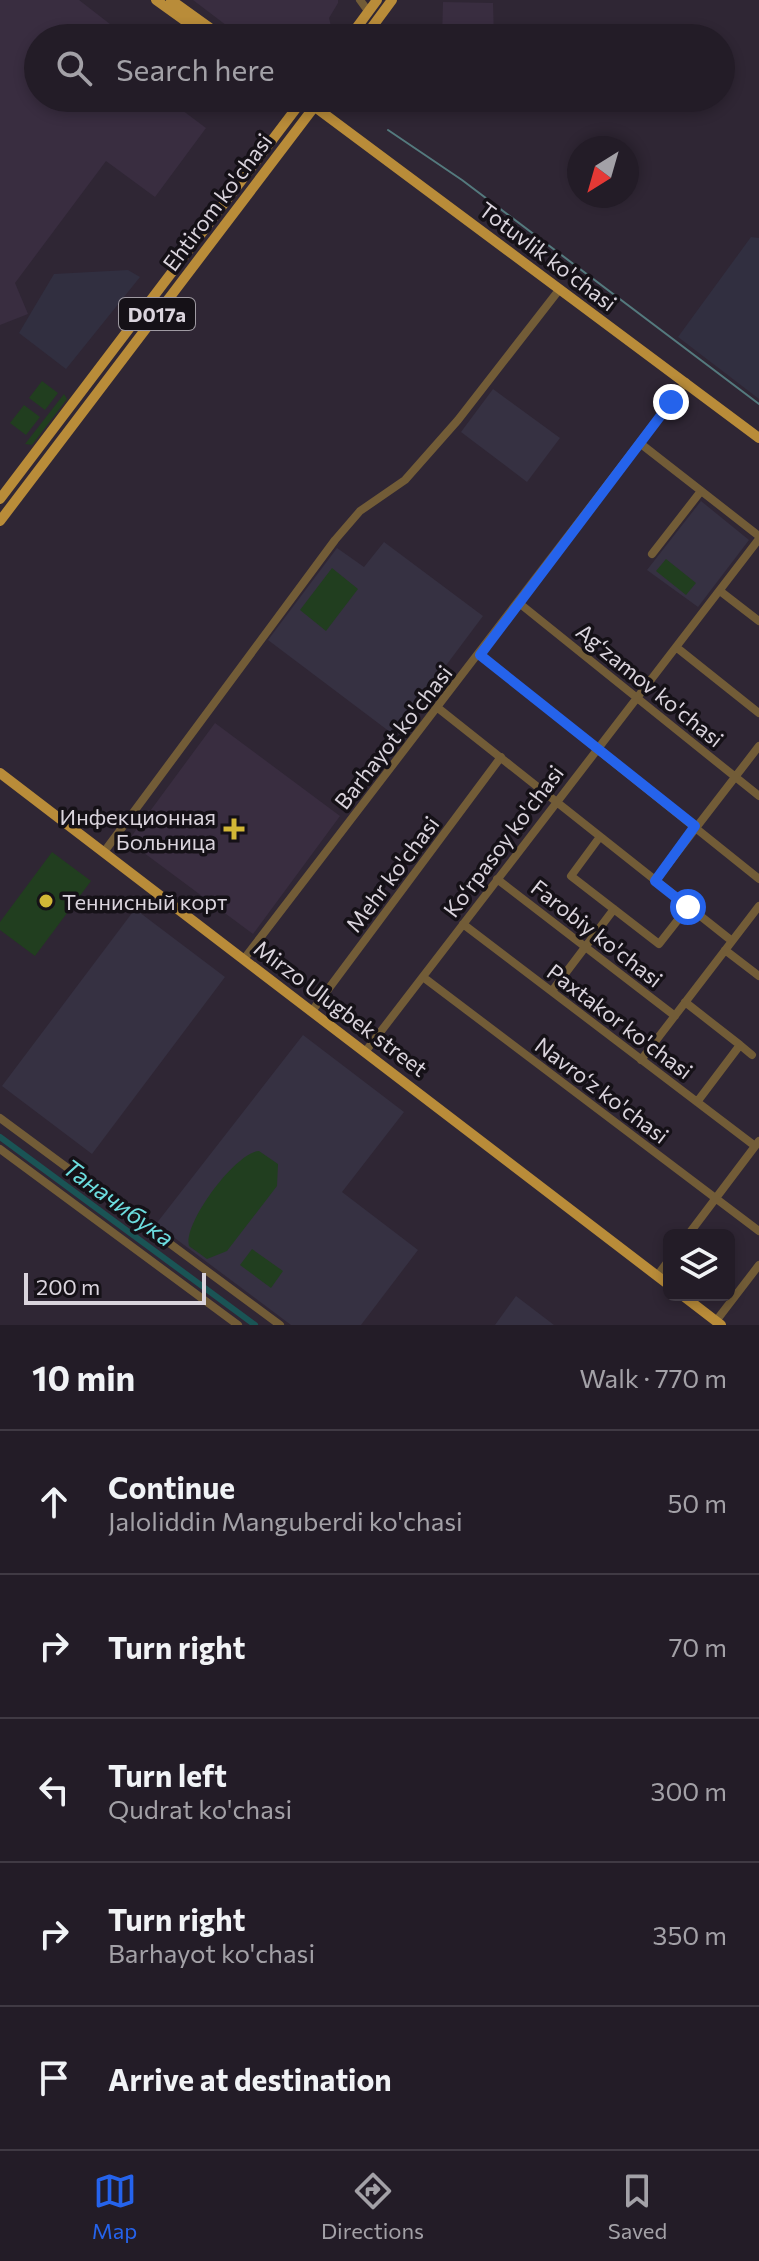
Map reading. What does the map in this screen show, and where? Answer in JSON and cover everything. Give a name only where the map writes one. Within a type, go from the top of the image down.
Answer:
[{"type":"main road","points":[[156,0],[189,24]]},
{"type":"main road","points":[[171,0],[204,24]]},
{"type":"main road","points":[[359,24],[377,0]]},
{"type":"main road","points":[[374,24],[392,0]]},
{"type":"main road","name":"Ehtirom ko'chasi","points":[[0,499],[292,112]]},
{"type":"main road","name":"Ehtirom ko'chasi","points":[[0,521],[310,112]]},
{"type":"main road","name":"Totuvlik ko'chasi","points":[[331,112],[559,290],[759,438]]},
{"type":"main road","name":"Mirzo Ulugbek street","points":[[0,773],[663,1280]]},
{"type":"main road","points":[[690,1301],[719,1323]]},
{"type":"street","points":[[360,0],[368,11]]},
{"type":"street","points":[[104,852],[335,540],[360,511],[405,480],[458,420],[559,290]]},
{"type":"street","name":"Barhayot ko'chasi","points":[[244,959],[480,655],[686,382]]},
{"type":"street","points":[[641,444],[759,538]]},
{"type":"street","points":[[652,554],[701,491]]},
{"type":"street","name":"Ko‘rpasoy ko'chasi","points":[[365,1052],[759,538]]},
{"type":"street","points":[[720,591],[759,621]]},
{"type":"street","name":"Ag‘zamov ko'chasi","points":[[519,603],[759,796]]},
{"type":"street","points":[[676,647],[759,713]]},
{"type":"street","points":[[480,655],[759,879]]},
{"type":"street","points":[[438,708],[732,941]]},
{"type":"street","points":[[655,881],[759,746]]},
{"type":"street","name":"Mehr ko'chasi","points":[[312,1011],[501,757]]},
{"type":"street","points":[[599,838],[571,876],[659,944],[688,907]]},
{"type":"street","name":"Farobiy ko'chasi","points":[[497,879],[675,1016]]},
{"type":"street","points":[[641,1060],[759,906]]},
{"type":"street","points":[[552,991],[614,909]]},
{"type":"street","name":"Paxtakor ko'chasi","points":[[463,924],[757,1144]]},
{"type":"street","points":[[725,950],[759,976]]},
{"type":"street","name":"Navro‘z ko'chasi","points":[[423,977],[759,1231]]},
{"type":"street","points":[[685,1002],[752,1055]]},
{"type":"street","points":[[697,1102],[740,1045]]},
{"type":"street","points":[[0,1118],[280,1325]]},
{"type":"street","points":[[692,1229],[757,1144]]},
{"type":"street","points":[[0,1149],[238,1325]]},
{"type":"street","points":[[719,1323],[759,1265]]},
{"type":"street","points":[[657,1276],[663,1268]]},
{"type":"shaded area","points":[[0,0],[79,0],[110,24],[24,24],[24,112],[185,112],[206,128],[155,197],[106,161],[15,283],[28,314],[0,325]]},
{"type":"shaded area","points":[[193,0],[338,0],[329,18],[330,24],[225,24]]},
{"type":"shaded area","points":[[443,2],[493,3],[494,24],[442,24]]},
{"type":"shaded area","points":[[751,237],[759,238],[759,399],[678,337]]},
{"type":"shaded area","points":[[128,270],[140,277],[66,369],[19,333],[54,274]]},
{"type":"shaded area","points":[[493,389],[560,438],[527,482],[461,432]]},
{"type":"shaded area","points":[[701,501],[749,540],[698,607],[647,570]]},
{"type":"shaded area","points":[[384,542],[483,616],[394,735],[268,640],[337,548],[364,567]]},
{"type":"shaded area","name":"Инфекционная Больница","points":[[215,723],[340,816],[253,934],[128,841]]},
{"type":"shaded area","points":[[135,909],[225,977],[92,1154],[2,1086]]},
{"type":"shaded area","points":[[303,1035],[404,1112],[342,1192],[418,1250],[361,1325],[291,1325],[156,1224]]},
{"type":"shaded area","points":[[516,1296],[554,1325],[495,1325]]},
{"type":"green space","points":[[42,381],[58,393],[45,410],[29,398]]},
{"type":"green space","points":[[64,394],[67,399],[32,445],[25,444]]},
{"type":"green space","points":[[24,405],[40,417],[26,435],[10,423]]},
{"type":"green space","points":[[666,559],[696,583],[686,595],[656,571]]},
{"type":"green space","points":[[332,568],[358,589],[326,631],[300,610]]},
{"type":"green space","name":"Теннисный корт","points":[[52,852],[91,881],[35,956],[0,930],[0,922]]},
{"type":"green space","points":[[259,1151],[278,1164],[277,1186],[227,1251],[207,1259],[189,1246],[194,1222],[225,1175],[249,1154]]},
{"type":"green space","points":[[252,1249],[283,1271],[271,1288],[240,1265]]},
{"type":"waterway","points":[[388,130],[462,180],[759,404]]},
{"type":"waterway","name":"Таначибука","points":[[0,1137],[255,1325]]},
{"type":"place","name":"Инфекционная Больница","points":[[234,829]]},
{"type":"place","name":"Теннисный корт","points":[[46,901]]},
{"type":"route","points":[[671,402],[480,655],[695,826],[655,881],[688,907]]}]
